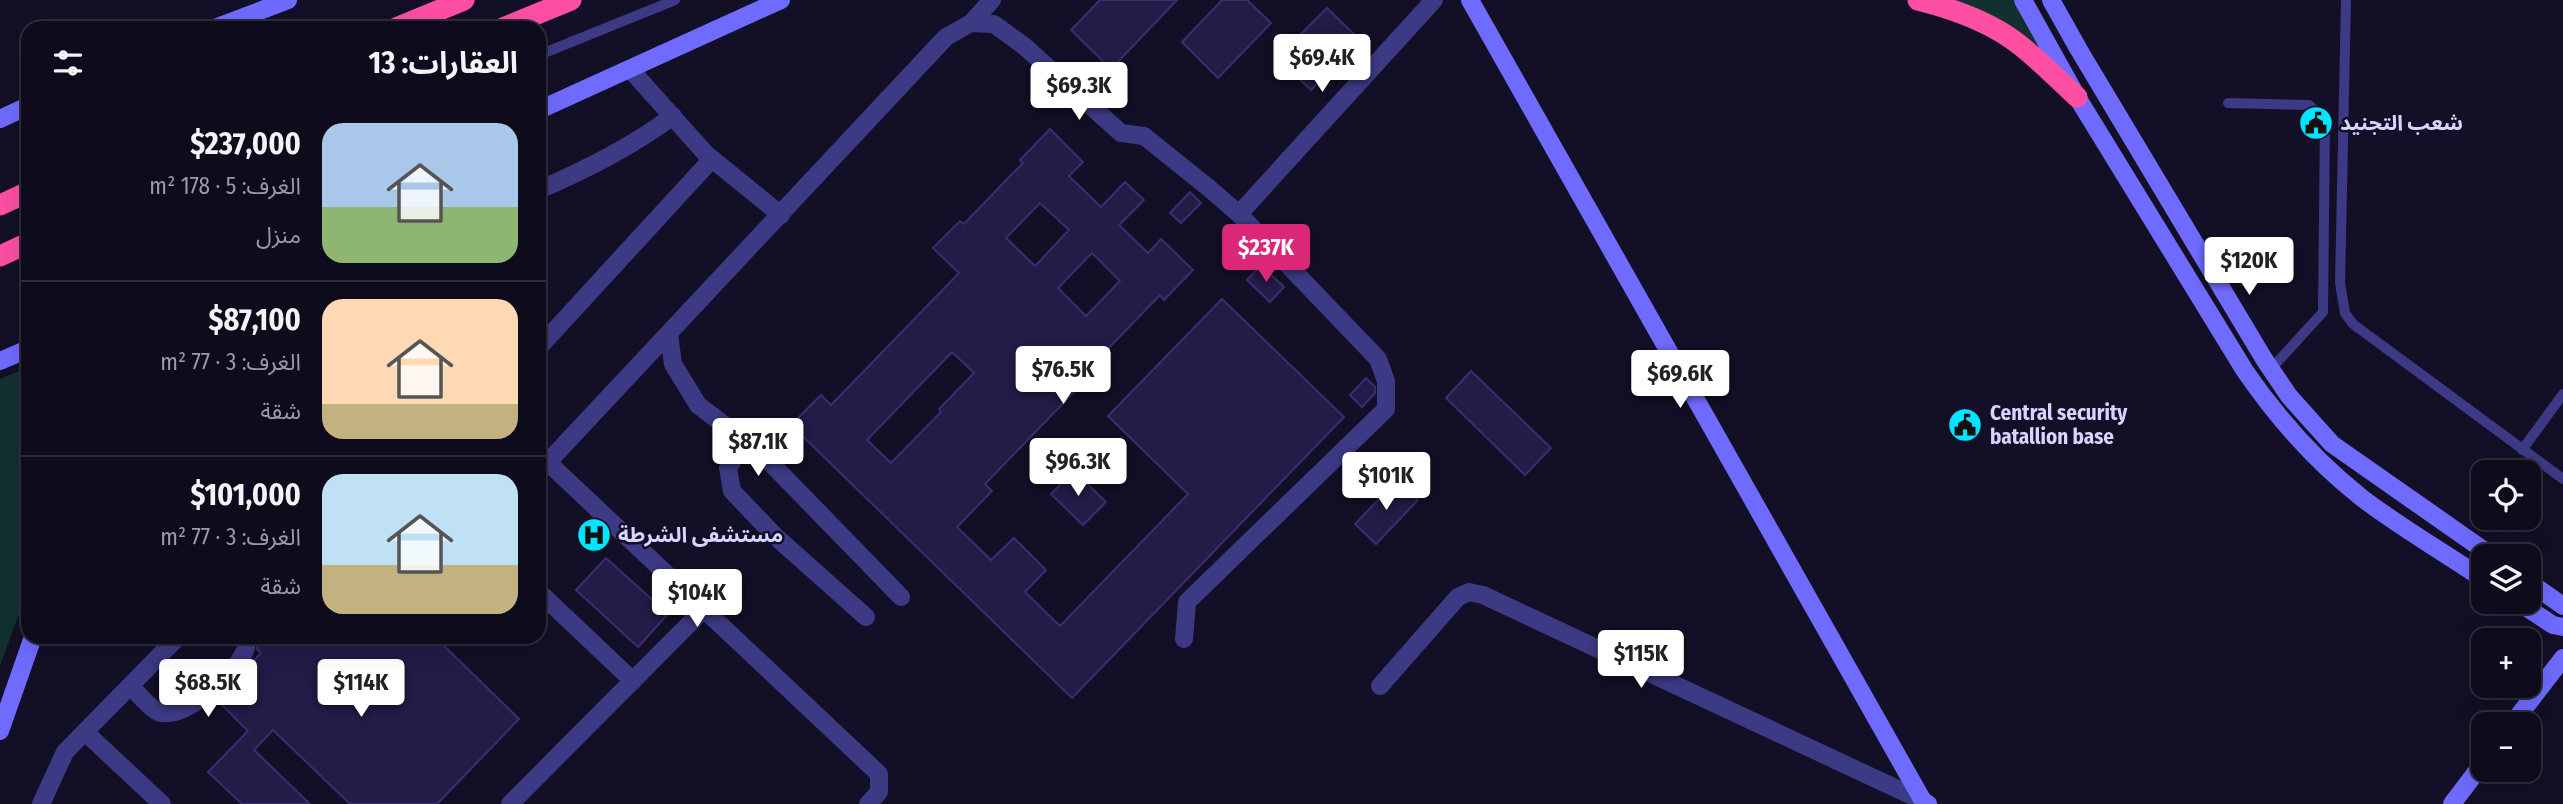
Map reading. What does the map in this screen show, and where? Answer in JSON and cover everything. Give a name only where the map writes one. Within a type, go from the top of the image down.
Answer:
[{"type":"highway","points":[[413,21],[464,0]]},
{"type":"highway","points":[[520,21],[571,0]]},
{"type":"highway","points":[[1919,0],[1961,13],[2001,32],[2020,44],[2077,97]]},
{"type":"highway","points":[[0,205],[21,195]]},
{"type":"highway","points":[[0,256],[21,246]]},
{"type":"main road","points":[[233,21],[288,0]]},
{"type":"main road","points":[[546,107],[781,0]]},
{"type":"main road","points":[[1470,0],[1926,803]]},
{"type":"main road","points":[[2023,0],[2077,97],[2245,371],[2272,410],[2320,463],[2363,499],[2471,571]]},
{"type":"main road","points":[[2051,0],[2270,369],[2289,396],[2332,444],[2475,544]]},
{"type":"main road","points":[[2064,0],[2079,50]]},
{"type":"main road","points":[[0,119],[21,109]]},
{"type":"main road","points":[[0,361],[21,352]]},
{"type":"main road","points":[[2541,590],[2563,606]]},
{"type":"main road","points":[[2536,614],[2563,628]]},
{"type":"main road","points":[[0,731],[31,644]]},
{"type":"main road","points":[[2521,712],[2563,658]]},
{"type":"main road","points":[[2452,804],[2471,778]]},
{"type":"street","points":[[546,456],[669,334],[946,37],[971,23],[992,0]]},
{"type":"street","points":[[1238,214],[1434,0]]},
{"type":"street","points":[[971,23],[994,24],[1024,46],[1121,133],[1144,136],[1238,214],[1378,359],[1387,382],[1386,409],[1187,602],[1184,639]]},
{"type":"street","points":[[630,69],[712,159],[781,215]]},
{"type":"street","points":[[546,187],[639,141],[673,116]]},
{"type":"street","points":[[546,340],[712,159]]},
{"type":"street","points":[[669,334],[673,364],[698,405],[760,452],[901,597]]},
{"type":"street","points":[[746,441],[728,468],[732,491],[775,536],[866,617]]},
{"type":"street","points":[[546,460],[879,774],[879,792],[867,804]]},
{"type":"street","points":[[1380,686],[1458,597],[1469,592],[1483,595],[1926,803]]},
{"type":"street","points":[[546,599],[633,681]]},
{"type":"street","points":[[510,804],[705,609]]},
{"type":"street","points":[[41,804],[65,752],[171,644]]},
{"type":"street","points":[[130,686],[158,712],[178,713],[201,701],[234,667],[246,644]]},
{"type":"street","points":[[85,732],[162,804]]},
{"type":"lane","points":[[546,52],[675,0]]},
{"type":"lane","points":[[2346,0],[2340,283],[2345,313],[2353,324],[2563,479]]},
{"type":"lane","points":[[2228,103],[2309,105],[2325,119],[2323,312],[2270,369]]},
{"type":"lane","points":[[2324,282],[2340,283]]},
{"type":"lane","points":[[2522,450],[2563,394]]},
{"type":"green space","points":[[1929,0],[2013,0],[2042,50]]},
{"type":"green space","points":[[21,370],[21,608],[0,666],[0,379]]},
{"type":"building","points":[[1100,0],[1177,0],[1111,69],[1071,30]]},
{"type":"building","points":[[1222,0],[1247,0],[1271,23],[1218,78],[1182,42]]},
{"type":"building","points":[[1327,8],[1360,40],[1311,90],[1277,58]]},
{"type":"building","points":[[1050,129],[1083,162],[1069,176],[1101,207],[1125,182],[1144,200],[1119,225],[1148,253],[1161,239],[1193,270],[1164,300],[1160,295],[1100,357],[1104,361],[985,484],[992,491],[957,527],[991,560],[1014,538],[1046,570],[1025,592],[1060,626],[1188,494],[1108,416],[1222,299],[1344,417],[1072,698],[791,425],[821,395],[831,405],[959,273],[933,248],[960,221],[964,224],[1023,163],[1020,160]],"holes":[[[1040,203],[1069,230],[1035,266],[1006,238]],[[1092,253],[1120,281],[1086,316],[1058,288]],[[952,352],[974,373],[939,409],[941,412],[891,463],[867,440]]]},
{"type":"building","points":[[1190,192],[1201,203],[1181,223],[1170,213]]},
{"type":"building","points":[[1261,265],[1284,287],[1270,302],[1247,280]]},
{"type":"building","points":[[1471,371],[1551,448],[1525,475],[1446,398]]},
{"type":"building","points":[[1366,378],[1375,387],[1375,393],[1362,407],[1350,395]]},
{"type":"building","points":[[1074,471],[1106,502],[1083,525],[1051,494]]},
{"type":"building","points":[[1397,480],[1418,500],[1376,544],[1355,524]]},
{"type":"building","points":[[606,558],[668,614],[638,647],[576,590]]},
{"type":"building","points":[[258,644],[442,644],[519,719],[437,804],[350,804],[273,730],[254,750],[310,804],[242,804],[208,772],[248,731],[217,700],[261,653],[257,649]]},
{"type":"place","name":"شعب التجنيد","points":[[2316,123]]},
{"type":"place","name":"Central security batallion base","points":[[1965,425]]},
{"type":"place","name":"مستشفى الشرطة","points":[[594,535]]}]
